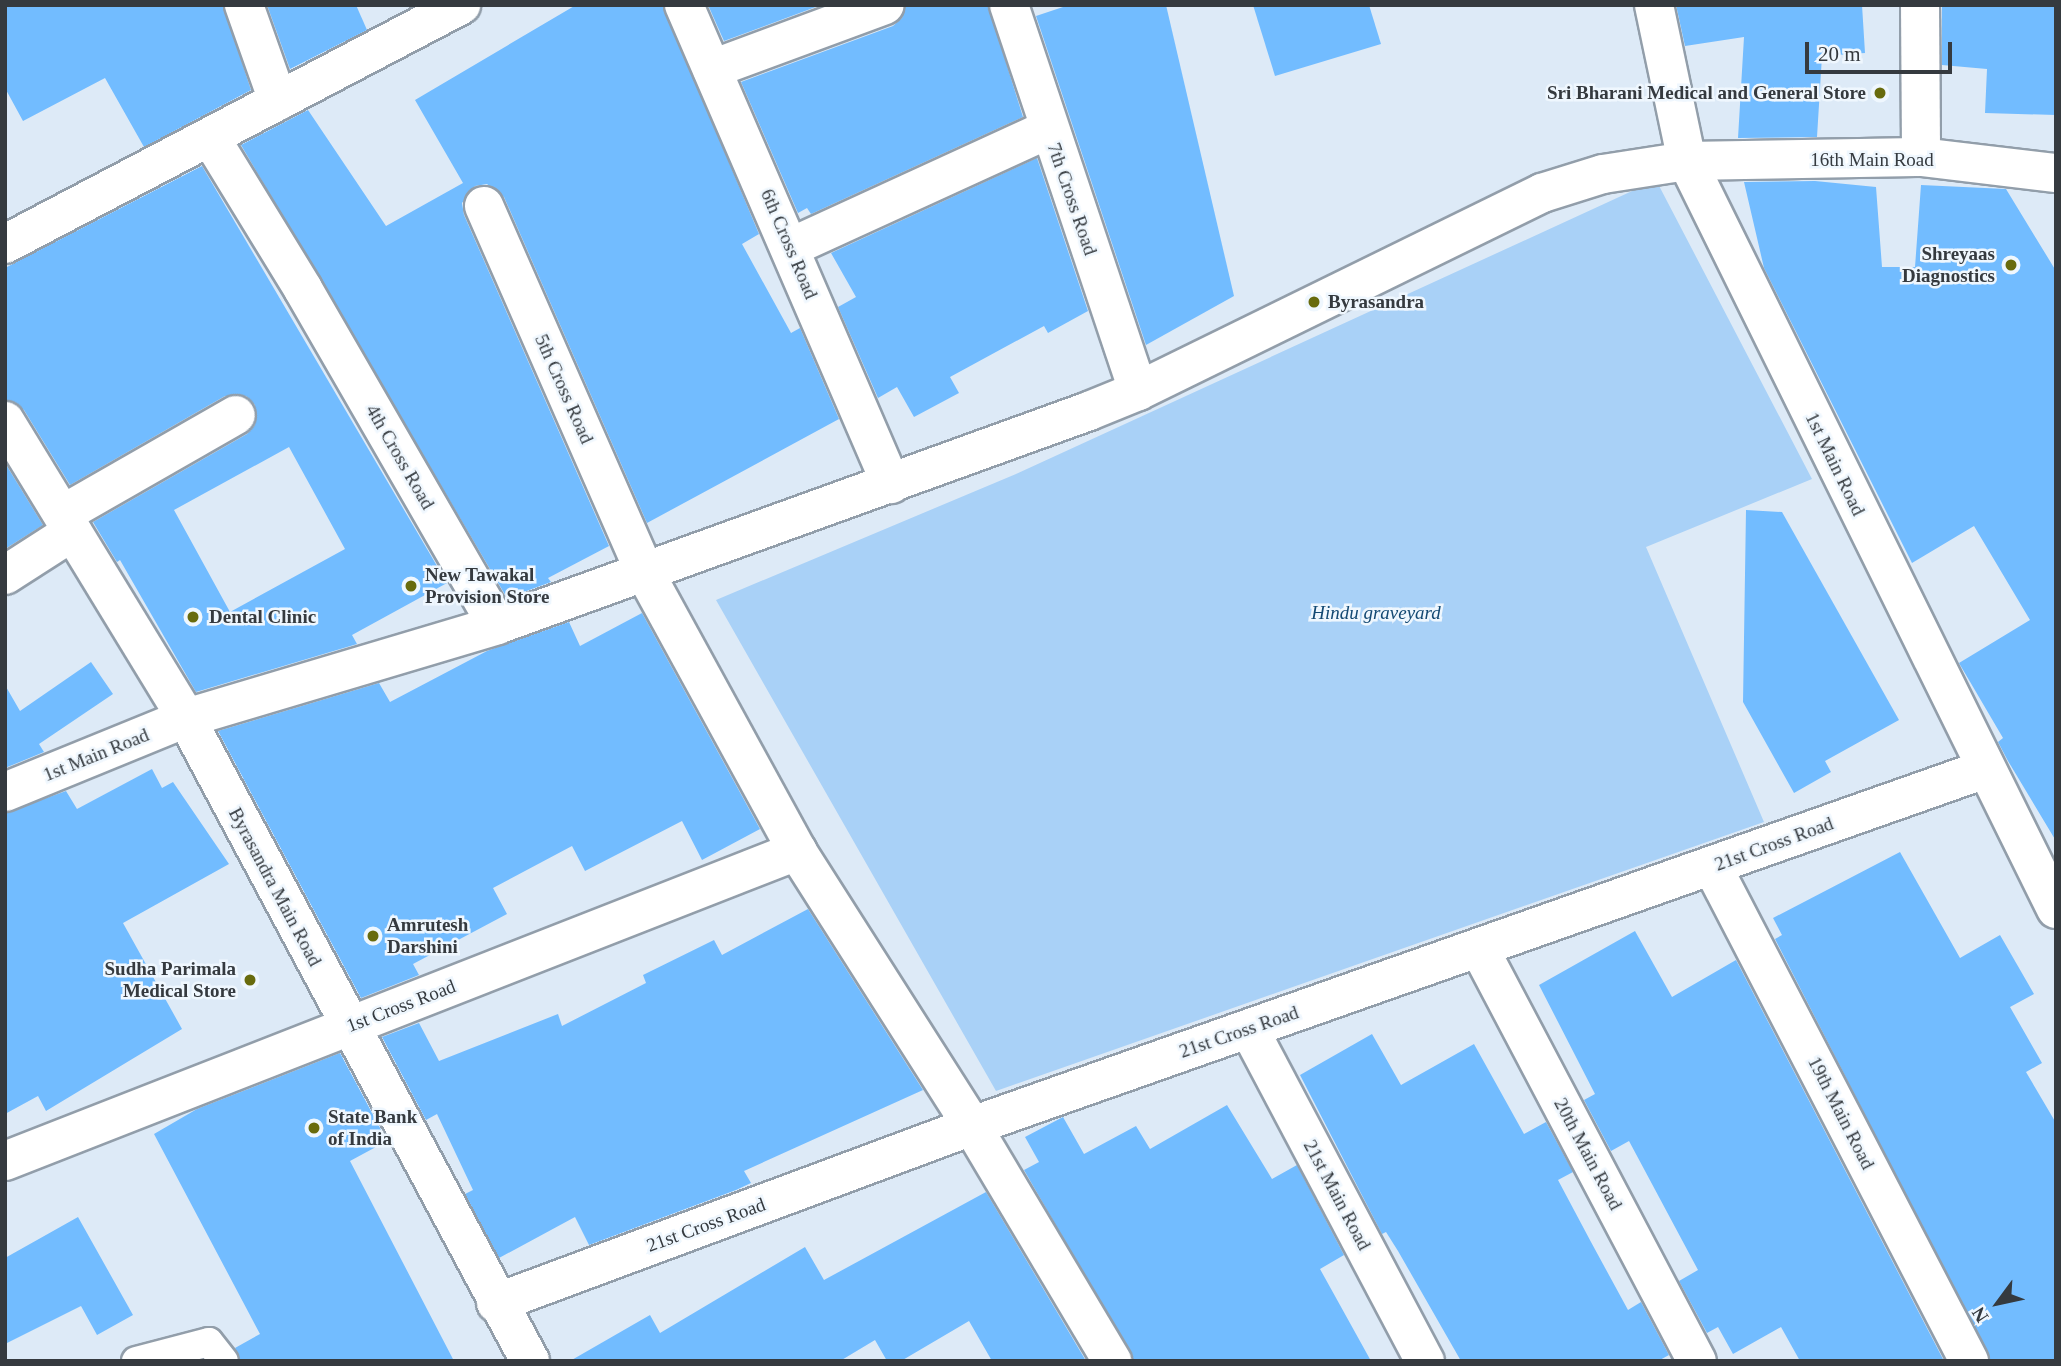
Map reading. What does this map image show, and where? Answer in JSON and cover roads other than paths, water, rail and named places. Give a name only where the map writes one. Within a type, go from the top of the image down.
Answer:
[{"type":"street","points":[[244,5],[278,101]]},
{"type":"street","points":[[5,244],[461,5]]},
{"type":"street","name":"6th Cross Road","points":[[684,5],[791,247],[891,484]]},
{"type":"street","points":[[712,69],[885,5]]},
{"type":"street","name":"7th Cross Road","points":[[1009,5],[1138,391]]},
{"type":"street","name":"1st Main Road","points":[[1654,5],[1687,161],[2056,909]]},
{"type":"street","points":[[1920,5],[1920,158]]},
{"type":"street","points":[[791,247],[1049,129]]},
{"type":"street","name":"4th Cross Road","points":[[210,137],[303,289],[497,625]]},
{"type":"street","name":"16th Main Road","points":[[891,484],[1138,391],[1542,193],[1603,174],[1687,161],[1920,158],[2056,173]]},
{"type":"street","name":"5th Cross Road","points":[[484,206],[645,573],[797,851],[972,1126],[1112,1361]]},
{"type":"street","points":[[5,575],[68,523],[236,415]]},
{"type":"street","name":"Byrasandra Main Road","points":[[5,421],[186,718],[496,1303],[530,1361]]},
{"type":"street","name":"1st Main Road","points":[[5,792],[186,718],[497,625],[891,484]]},
{"type":"street","name":"21st Cross Road","points":[[496,1303],[972,1126],[1985,769]]},
{"type":"street","name":"1st Cross Road","points":[[5,1161],[797,851]]},
{"type":"street","name":"19th Main Road","points":[[1712,866],[1969,1361]]},
{"type":"street","name":"20th Main Road","points":[[1479,948],[1697,1361]]},
{"type":"street","name":"21st Main Road","points":[[1249,1029],[1425,1361]]},
{"type":"lane","points":[[136,1361],[209,1342],[224,1361]]},
{"type":"place","name":"Sri Bharani Medical and General Store","points":[[1880,93]]},
{"type":"place","name":"Shreyaas Diagnostics","points":[[2011,265]]},
{"type":"place","name":"Byrasandra","points":[[1314,302]]},
{"type":"place","name":"New Tawakal Provision Store","points":[[411,586]]},
{"type":"place","name":"Dental Clinic","points":[[193,617]]},
{"type":"place","name":"Amrutesh Darshini","points":[[373,936]]},
{"type":"place","name":"Sudha Parimala Medical Store","points":[[250,980]]},
{"type":"place","name":"State Bank of India","points":[[314,1128]]},
{"type":"park label","name":"Hindu graveyard","points":[[1376,613]]}]
